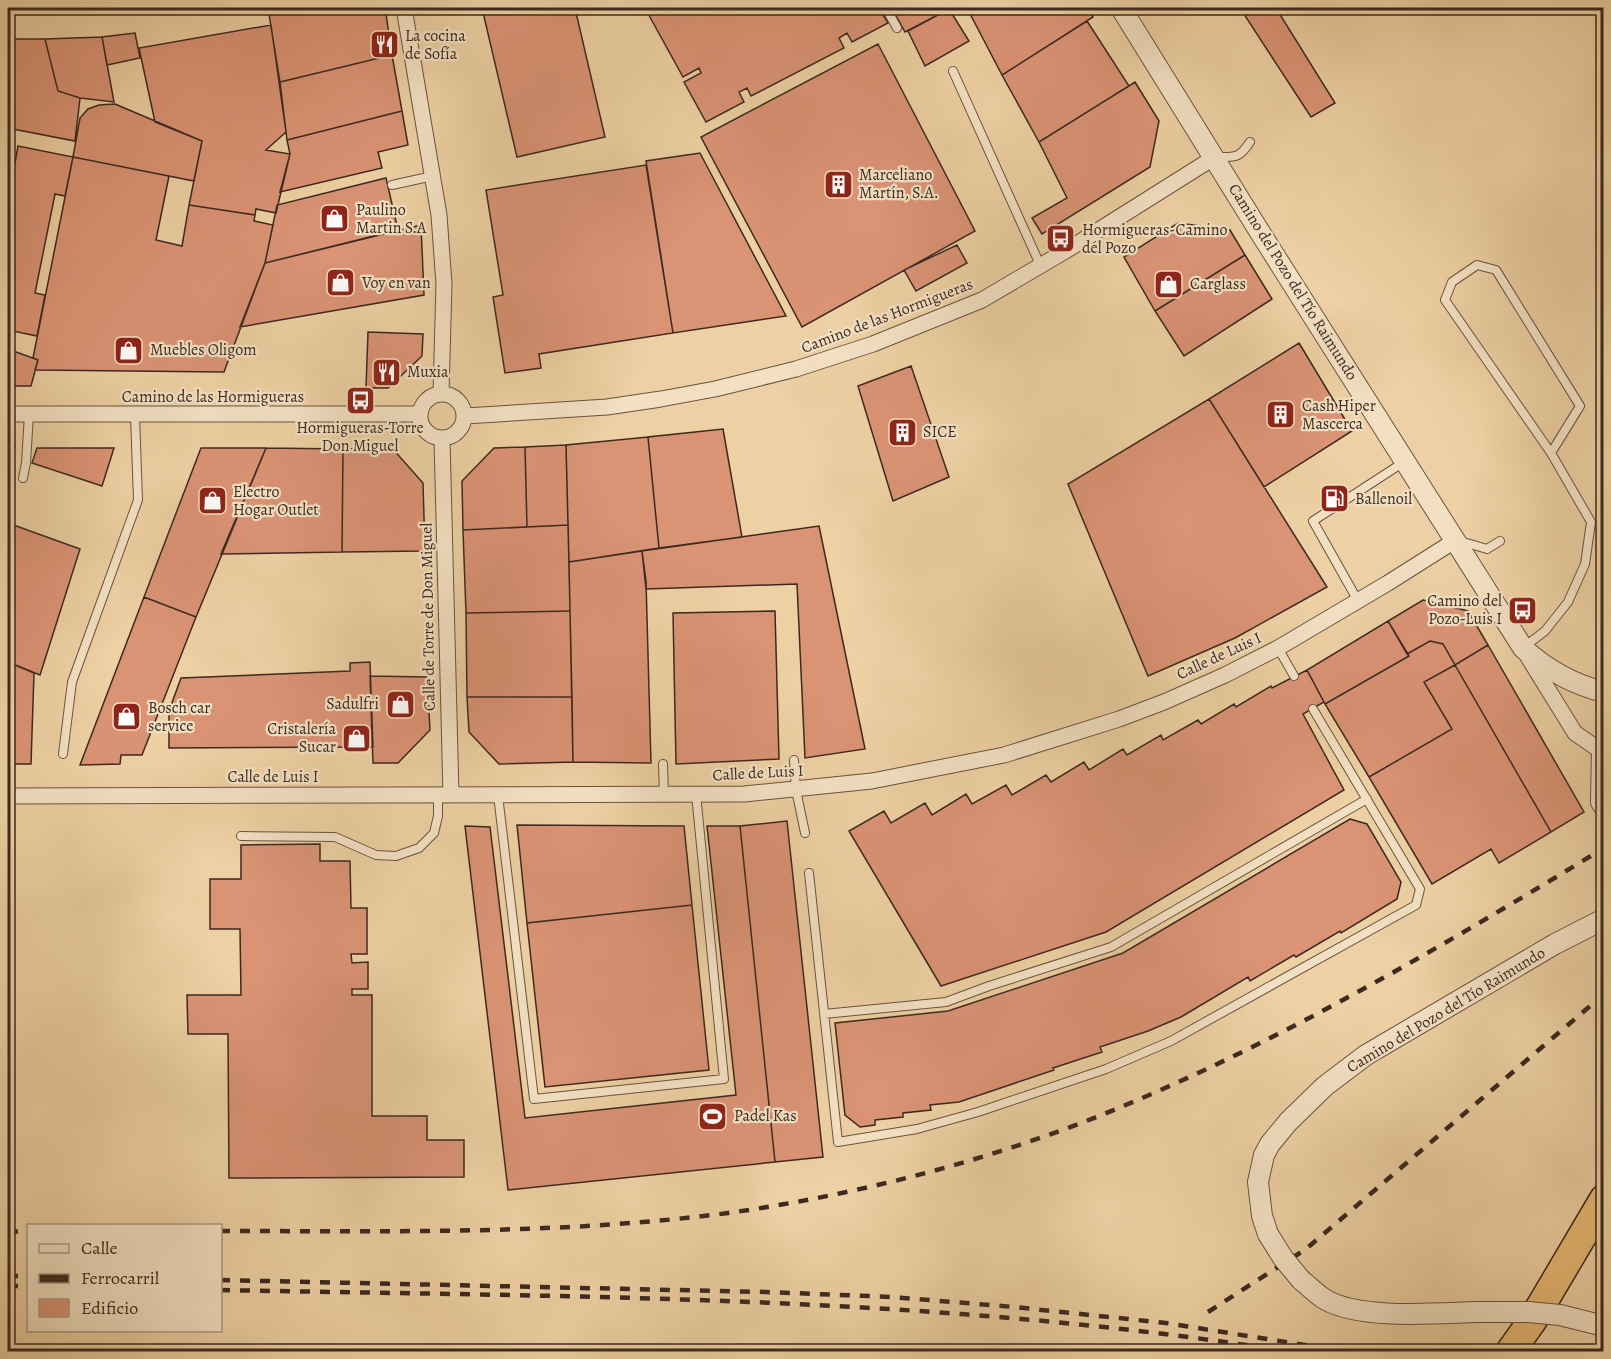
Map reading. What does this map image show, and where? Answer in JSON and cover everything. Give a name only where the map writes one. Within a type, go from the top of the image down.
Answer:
[{"type":"highway","points":[[1510,1352],[1532,1321],[1604,1199]]},
{"type":"street","points":[[404,8],[433,176],[443,252],[441,393]]},
{"type":"street","name":"Camino del Pozo del Tío Raimundo","points":[[1121,8],[1575,733],[1598,749],[1597,803],[1604,814]]},
{"type":"street","name":"Camino de las Hormigueras","points":[[465,416],[618,405],[715,389],[796,369],[873,344],[982,300],[1041,267],[1215,157]]},
{"type":"street","points":[[441,393],[453,396],[462,404],[465,416],[462,427],[454,436],[442,439],[430,435],[422,426],[419,414],[423,404],[430,396],[441,393]]},
{"type":"street","name":"Camino de las Hormigueras","points":[[8,414],[135,416],[419,414]]},
{"type":"street","name":"Calle de Torre de Don Miguel","points":[[442,439],[444,795]]},
{"type":"street","name":"Calle de Luis I","points":[[8,796],[744,794],[872,782],[1004,755],[1119,719],[1164,702],[1278,648],[1358,602],[1456,540]]},
{"type":"street","name":"Camino del Pozo del Tío Raimundo","points":[[1523,648],[1539,663],[1559,676],[1584,687],[1604,692]]},
{"type":"street","name":"Camino del Pozo del Tío Raimundo","points":[[1604,919],[1555,944],[1366,1055],[1325,1086],[1288,1122],[1270,1144],[1264,1155],[1258,1182],[1262,1216],[1268,1234],[1283,1258],[1301,1280],[1326,1300],[1348,1308],[1372,1312],[1528,1312],[1560,1315],[1604,1326]]},
{"type":"lane","points":[[886,8],[897,28]]},
{"type":"lane","points":[[953,72],[1041,267]]},
{"type":"lane","points":[[1215,157],[1232,158],[1245,149],[1250,142]]},
{"type":"lane","points":[[392,185],[433,176]]},
{"type":"lane","points":[[1523,648],[1545,631],[1569,602],[1585,564],[1591,522],[1551,453],[1445,300],[1452,282],[1477,265],[1496,270],[1580,406],[1551,453]]},
{"type":"lane","points":[[23,478],[29,414]]},
{"type":"lane","points":[[63,754],[72,682],[138,500],[135,416]]},
{"type":"lane","points":[[1358,602],[1313,521],[1406,461]]},
{"type":"lane","points":[[1456,540],[1487,549],[1500,541]]},
{"type":"lane","points":[[1278,648],[1294,675]]},
{"type":"lane","points":[[809,873],[838,1142],[917,1129],[978,1112],[1106,1069],[1171,1041],[1416,904],[1420,889],[1313,709]]},
{"type":"lane","points":[[794,760],[796,790],[805,833]]},
{"type":"lane","points":[[663,764],[664,795]]},
{"type":"lane","points":[[498,795],[534,1099],[724,1079],[696,794]]},
{"type":"lane","points":[[241,836],[335,837],[376,855],[396,856],[419,848],[434,833],[444,795]]},
{"type":"lane","points":[[824,1014],[946,1002],[1111,947],[1367,799]]},
{"type":"building","points":[[268,8],[377,8],[386,14],[392,55],[280,82]]},
{"type":"building","points":[[482,8],[575,8],[605,137],[517,157]]},
{"type":"building","points":[[645,8],[879,8],[888,23],[852,42],[847,33],[839,38],[844,48],[751,96],[747,88],[739,92],[744,102],[706,122],[684,82],[701,73],[699,68],[683,77]]},
{"type":"building","points":[[892,8],[951,8],[905,32]]},
{"type":"building","points":[[967,8],[1087,8],[1093,17],[1002,75]]},
{"type":"building","points":[[1240,8],[1276,8],[1335,103],[1311,117]]},
{"type":"building","points":[[949,9],[969,41],[925,66],[908,31]]},
{"type":"building","points":[[1087,21],[1129,86],[1039,142],[1002,75]]},
{"type":"building","points":[[271,25],[286,132],[266,150],[290,154],[276,213],[256,209],[255,215],[189,205],[202,141],[155,122],[139,48]]},
{"type":"building","points":[[135,33],[140,58],[107,65],[102,37]]},
{"type":"building","points":[[102,37],[114,102],[80,98],[58,91],[45,39]]},
{"type":"building","points":[[8,39],[45,39],[58,91],[80,98],[75,141],[13,129],[8,102]]},
{"type":"building","name":"Marceliano Martín, S.A.","points":[[878,44],[975,231],[802,327],[701,137]]},
{"type":"building","points":[[392,55],[402,111],[287,140],[280,82]]},
{"type":"building","points":[[1135,82],[1159,121],[1150,167],[1042,234],[1032,218],[1067,198],[1039,142]]},
{"type":"building","points":[[115,104],[202,141],[194,181],[73,157],[80,118],[88,109],[99,105]]},
{"type":"building","points":[[402,111],[408,145],[378,152],[382,168],[280,192],[290,154],[287,140]]},
{"type":"building","points":[[18,146],[73,157],[65,196],[55,194],[35,293],[45,295],[37,336],[8,330],[8,202]]},
{"type":"building","points":[[700,153],[786,316],[673,333],[646,161]]},
{"type":"building","points":[[73,157],[169,176],[156,240],[182,246],[189,205],[255,215],[254,221],[273,225],[265,263],[224,372],[35,370],[38,360],[33,358]]},
{"type":"building","points":[[646,165],[673,333],[539,354],[541,368],[505,373],[493,297],[503,295],[486,190]]},
{"type":"building","name":"Paulino Martin S.A","points":[[386,178],[398,230],[265,263],[277,205]]},
{"type":"building","name":"Carglass","points":[[1178,223],[1230,230],[1245,255],[1155,311],[1124,257]]},
{"type":"building","name":"Voy en van","points":[[421,225],[424,295],[240,327],[265,263]]},
{"type":"building","points":[[957,245],[967,263],[916,291],[904,270]]},
{"type":"building","points":[[1245,255],[1272,299],[1184,356],[1155,311]]},
{"type":"building","name":"Muxia","points":[[368,332],[423,334],[422,356],[388,388],[366,388]]},
{"type":"building","name":"Cash Hiper Mascerca","points":[[1299,343],[1352,431],[1264,487],[1209,399]]},
{"type":"building","points":[[8,349],[38,360],[31,386],[8,386]]},
{"type":"building","name":"SICE","points":[[911,366],[949,477],[893,501],[858,386]]},
{"type":"building","points":[[1209,399],[1327,587],[1235,638],[1148,676],[1068,484]]},
{"type":"building","points":[[723,429],[742,537],[659,548],[648,437]]},
{"type":"building","points":[[648,437],[659,548],[569,562],[566,445]]},
{"type":"building","points":[[15,445],[8,471],[8,446]]},
{"type":"building","points":[[566,445],[568,525],[527,527],[525,447]]},
{"type":"building","points":[[525,447],[527,527],[463,530],[462,481],[494,448]]},
{"type":"building","points":[[37,448],[114,448],[102,486],[32,463]]},
{"type":"building","name":"Electro Hogar Outlet","points":[[201,448],[266,448],[196,617],[144,597]]},
{"type":"building","points":[[266,448],[343,449],[342,552],[221,554]]},
{"type":"building","points":[[392,448],[423,483],[425,551],[342,552],[343,449]]},
{"type":"building","points":[[8,523],[80,549],[40,675],[8,662]]},
{"type":"building","points":[[568,525],[570,611],[466,613],[463,530]]},
{"type":"building","points":[[819,526],[865,749],[805,758],[797,584],[646,589],[642,551]]},
{"type":"building","points":[[642,551],[646,581],[651,763],[573,762],[569,562]]},
{"type":"building","points":[[144,597],[196,617],[142,755],[121,755],[120,764],[80,765]]},
{"type":"building","points":[[1423,600],[1468,611],[1488,645],[1455,665],[1443,644],[1430,641],[1407,654],[1388,621]]},
{"type":"building","points":[[570,611],[572,697],[467,697],[466,613]]},
{"type":"building","points":[[775,611],[779,759],[676,764],[673,613]]},
{"type":"building","points":[[1388,621],[1409,656],[1325,704],[1307,670]]},
{"type":"building","points":[[1430,641],[1443,644],[1455,665],[1424,682],[1452,729],[1369,777],[1325,704],[1409,656],[1407,654]]},
{"type":"building","points":[[1488,645],[1584,812],[1551,832],[1455,665]]},
{"type":"building","points":[[8,662],[34,673],[31,764],[8,764]]},
{"type":"building","points":[[370,662],[373,747],[169,748],[169,711],[181,678],[350,671],[350,663]]},
{"type":"building","points":[[1455,665],[1551,832],[1499,863],[1491,849],[1432,884],[1369,777],[1452,729],[1424,682]]},
{"type":"building","points":[[1307,670],[1324,702],[1303,714],[1344,790],[1106,932],[941,986],[849,831],[884,811],[891,823],[925,803],[932,815],[966,794],[972,804],[1006,785],[1012,795],[1046,775],[1051,782],[1084,762],[1089,770],[1123,749],[1127,755],[1161,735],[1163,740],[1198,720],[1201,724],[1234,704],[1236,707],[1271,686],[1272,688]]},
{"type":"building","name":"Sadulfri","points":[[370,676],[427,677],[430,730],[398,763],[373,763]]},
{"type":"building","points":[[467,697],[572,697],[573,762],[499,764],[469,732]]},
{"type":"building","points":[[1350,819],[1367,824],[1401,882],[1397,899],[1341,933],[1340,931],[1296,957],[1294,955],[1250,981],[1248,977],[1181,1017],[1100,1047],[1102,1052],[1053,1068],[1054,1070],[959,1102],[930,1105],[931,1110],[903,1113],[903,1117],[875,1120],[875,1125],[860,1127],[845,1115],[835,1023],[948,1011],[1123,953]]},
{"type":"building","points":[[787,821],[823,1157],[775,1162],[740,826]]},
{"type":"building","points":[[517,825],[684,826],[692,905],[527,923]]},
{"type":"building","points":[[465,826],[490,827],[525,1118],[736,1095],[707,826],[740,826],[775,1162],[508,1190]]},
{"type":"building","points":[[320,844],[320,861],[350,861],[351,908],[367,908],[367,954],[351,954],[352,963],[368,962],[368,989],[352,989],[352,995],[372,995],[372,1116],[427,1116],[427,1140],[464,1140],[464,1177],[229,1178],[228,1034],[188,1034],[187,995],[241,995],[240,929],[210,929],[210,879],[241,879],[241,845]]},
{"type":"building","points":[[692,905],[709,1070],[545,1087],[527,923]]},
{"type":"railway","points":[[222,1231],[474,1230],[665,1220],[728,1213],[824,1197],[966,1162],[1104,1114],[1233,1056],[1421,957],[1604,848]]},
{"type":"railway","points":[[1208,1312],[1306,1249],[1604,994]]},
{"type":"railway","points":[[8,1232],[27,1231]]},
{"type":"railway","points":[[8,1276],[27,1276]]},
{"type":"railway","points":[[222,1280],[766,1292],[892,1297],[1166,1323],[1349,1352]]},
{"type":"railway","points":[[8,1286],[27,1286]]},
{"type":"railway","points":[[222,1290],[623,1298],[891,1309],[1025,1319],[1158,1333],[1291,1352]]},
{"type":"railway","points":[[1137,1352],[1151,1345]]},
{"type":"place","name":"La cocina de Sofía","points":[[384,45]]},
{"type":"place","name":"Marceliano Martín, S.A.","points":[[838,184]]},
{"type":"place","name":"Paulino Martin S.A","points":[[335,219]]},
{"type":"place","name":"Hormigueras-Camino del Pozo","points":[[1061,239]]},
{"type":"place","name":"Voy en van","points":[[341,283]]},
{"type":"place","name":"Carglass","points":[[1169,284]]},
{"type":"place","name":"Muebles Oligom","points":[[129,350]]},
{"type":"place","name":"Muxia","points":[[386,372]]},
{"type":"place","name":"Hormigueras-Torre Don Miguel","points":[[360,400]]},
{"type":"place","name":"Cash Hiper Mascerca","points":[[1281,415]]},
{"type":"place","name":"SICE","points":[[902,432]]},
{"type":"place","name":"Ballenoil","points":[[1334,499]]},
{"type":"place","name":"Electro Hogar Outlet","points":[[212,501]]},
{"type":"place","name":"Camino del Pozo-Luis I","points":[[1523,610]]},
{"type":"place","name":"Sadulfri","points":[[400,704]]},
{"type":"place","name":"Bosch car service","points":[[127,717]]},
{"type":"place","name":"Cristalería Sucar","points":[[357,738]]},
{"type":"place","name":"Padel Kas","points":[[713,1116]]}]
